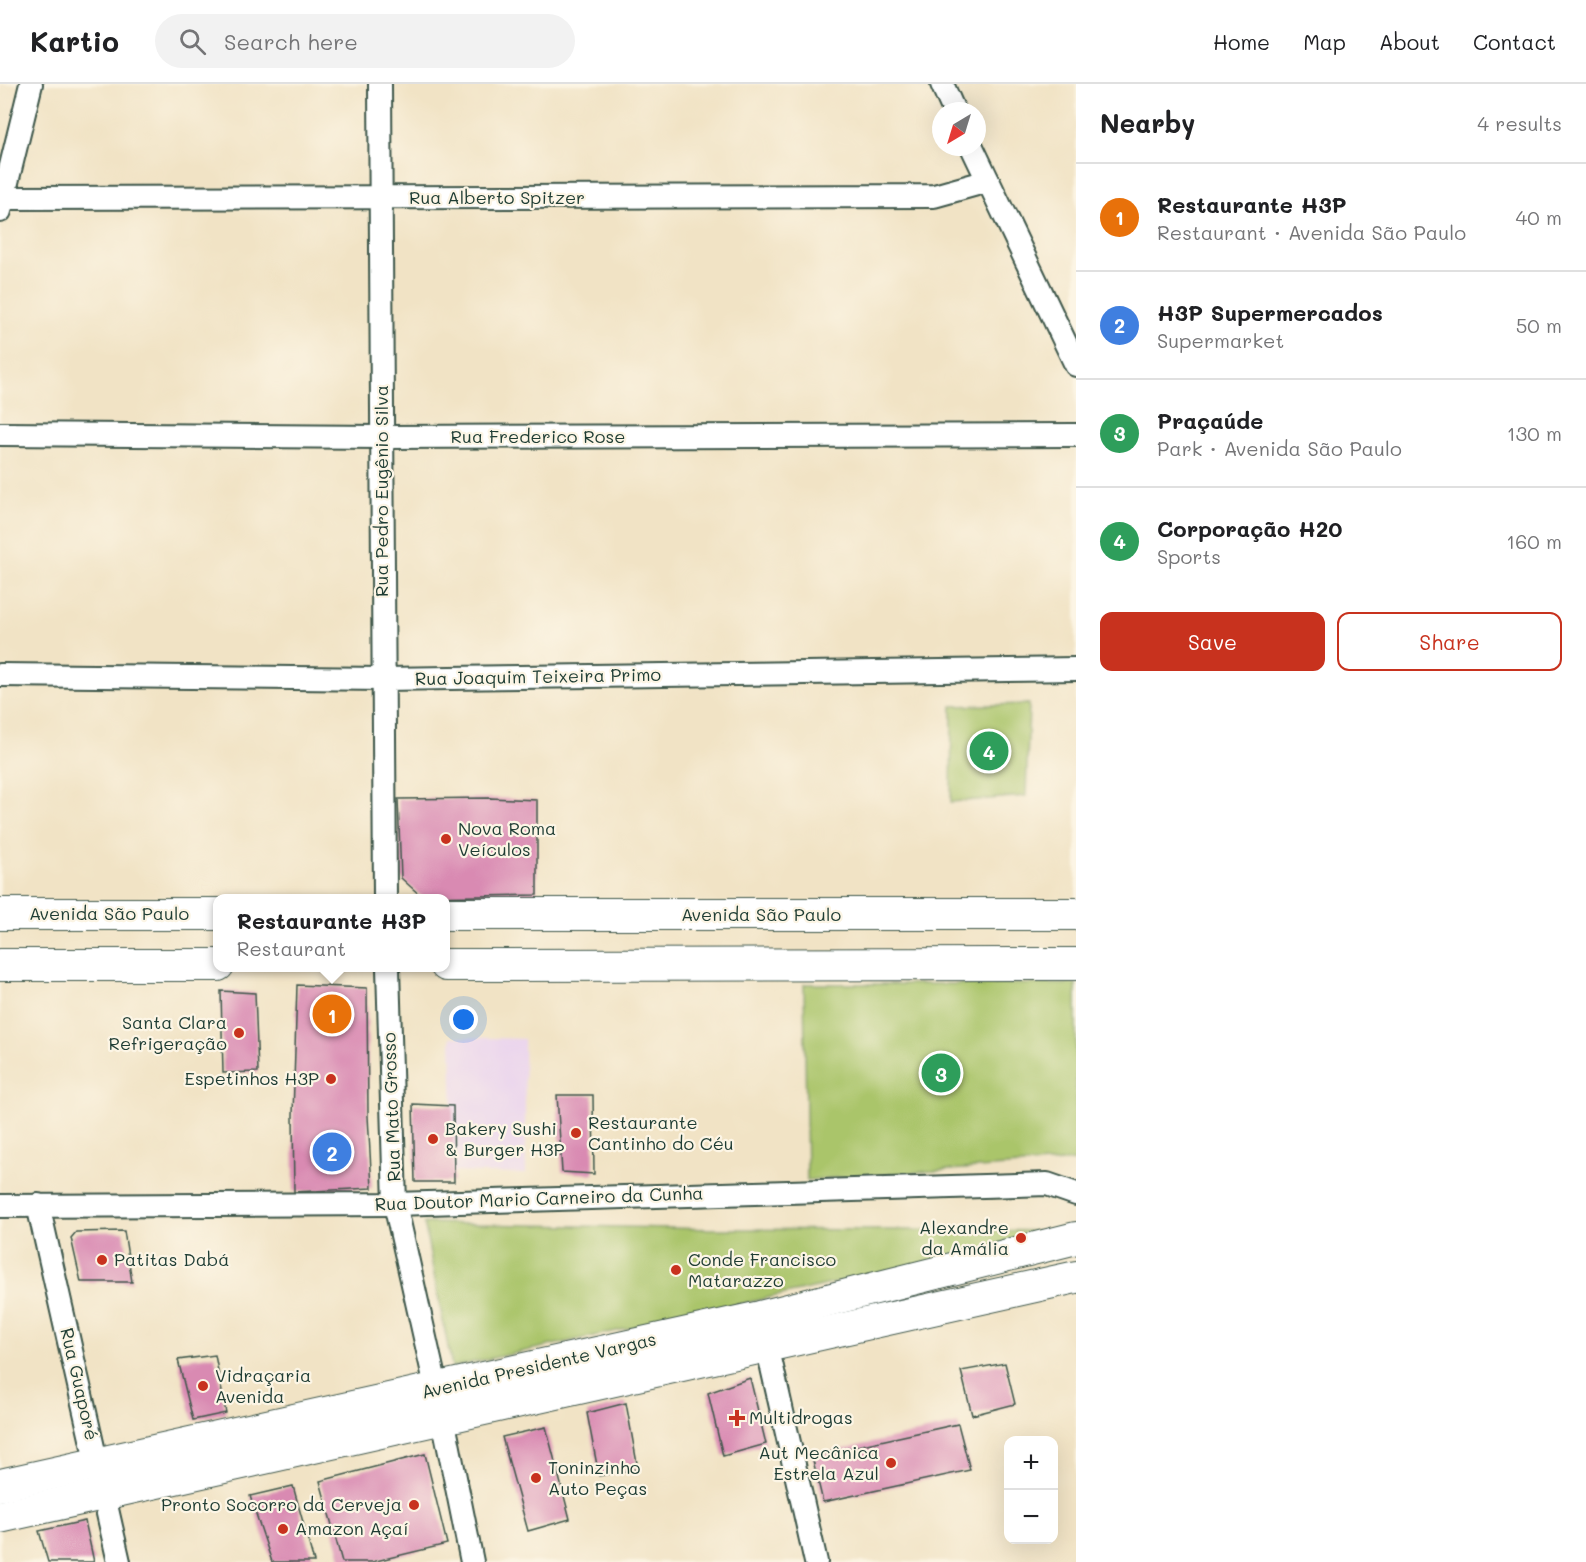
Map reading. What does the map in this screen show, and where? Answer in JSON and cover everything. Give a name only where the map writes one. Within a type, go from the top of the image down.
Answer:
[{"type":"main road","name":"Avenida São Paulo","points":[[0,914],[213,914]]},
{"type":"main road","name":"Avenida São Paulo","points":[[450,914],[1076,914]]},
{"type":"main road","points":[[815,915],[816,965]]},
{"type":"main road","points":[[450,965],[1076,964]]},
{"type":"main road","points":[[0,966],[213,966]]},
{"type":"main road","name":"Avenida Presidente Vargas","points":[[0,1518],[443,1419],[764,1331],[1076,1238]]},
{"type":"main road","name":"Avenida Presidente Vargas","points":[[0,1485],[435,1389],[1076,1277]]},
{"type":"street","points":[[2,205],[31,84]]},
{"type":"street","name":"Rua Pedro Eugênio Silva","points":[[380,84],[385,894]]},
{"type":"street","points":[[942,84],[950,102]]},
{"type":"street","points":[[976,156],[1076,365]]},
{"type":"street","name":"Rua Alberto Spitzer","points":[[2,205],[381,198],[933,196],[988,181]]},
{"type":"street","name":"Rua Frederico Rose","points":[[0,434],[382,437],[1076,435]]},
{"type":"street","name":"Rua Joaquim Teixeira Primo","points":[[0,675],[384,680],[1076,669]]},
{"type":"street","name":"Rua Mato Grosso","points":[[388,972],[395,1204],[472,1562]]},
{"type":"street","name":"Rua Doutor Mario Carneiro da Cunha","points":[[0,1206],[395,1204],[1047,1184],[1076,1194]]},
{"type":"street","name":"Rua Guaporé","points":[[38,1205],[119,1562]]},
{"type":"street","points":[[764,1331],[816,1562]]},
{"type":"shaded area","points":[[451,1037],[524,1039],[526,1174],[454,1172]]},
{"type":"green space","points":[[1029,704],[1026,796],[951,802],[952,706]]},
{"type":"green space","points":[[804,984],[1076,984],[1076,1161],[807,1180]]},
{"type":"green space","points":[[424,1223],[717,1229],[1073,1231],[452,1367]]},
{"type":"building","name":"Nova Roma Veículos","points":[[398,799],[537,800],[537,895],[450,897],[450,894],[419,894],[401,878]]},
{"type":"building","points":[[297,985],[367,988],[368,1116],[372,1188],[294,1192],[293,1116]]},
{"type":"building","name":"Santa Clara Refrigeração","points":[[221,991],[255,993],[258,1072],[223,1073]]},
{"type":"building","name":"Restaurante Cantinho do Céu","points":[[557,1095],[593,1095],[594,1174],[562,1172]]},
{"type":"building","name":"Bakery Sushi & Burger H3P","points":[[413,1104],[453,1106],[454,1182],[415,1182]]},
{"type":"building","name":"Patitas Dabá","points":[[124,1231],[132,1282],[81,1282],[71,1238],[76,1232]]},
{"type":"building","name":"Vidraçaria Avenida","points":[[215,1355],[226,1413],[193,1420],[178,1360]]},
{"type":"building","points":[[1005,1363],[1015,1404],[972,1415],[961,1371]]},
{"type":"building","name":"Multidrogas","points":[[750,1378],[766,1444],[723,1456],[708,1393]]},
{"type":"building","points":[[626,1403],[638,1469],[599,1476],[587,1413]]},
{"type":"building","name":"Aut Mecânica Estrela Azul","points":[[958,1424],[970,1470],[823,1502],[812,1456]]},
{"type":"building","name":"Toninzinho Auto Peças","points":[[546,1427],[570,1519],[528,1531],[502,1437]]},
{"type":"building","points":[[425,1454],[447,1544],[372,1562],[342,1562],[320,1481]]},
{"type":"building","name":"Amazon Açaí","points":[[293,1486],[314,1562],[272,1562],[250,1496]]},
{"type":"building","points":[[85,1521],[94,1562],[48,1562],[39,1531]]},
{"type":"place","name":"Corporação H20","points":[[989,751]]},
{"type":"place","name":"Nova Roma Veículos","points":[[446,839]]},
{"type":"place","name":"Restaurante H3P","points":[[332,1014]]},
{"type":"place","name":"Santa Clara Refrigeração","points":[[239,1033]]},
{"type":"place","name":"Praçaúde","points":[[941,1073]]},
{"type":"place","name":"Espetinhos H3P","points":[[331,1079]]},
{"type":"place","name":"Restaurante Cantinho do Céu","points":[[576,1133]]},
{"type":"place","name":"Bakery Sushi & Burger H3P","points":[[433,1139]]},
{"type":"place","name":"H3P Supermercados","points":[[332,1152]]},
{"type":"place","name":"Alexandre da Amália","points":[[1021,1238]]},
{"type":"place","name":"Patitas Dabá","points":[[102,1260]]},
{"type":"place","name":"Conde Francisco Matarazzo","points":[[676,1270]]},
{"type":"place","name":"Vidraçaria Avenida","points":[[203,1386]]},
{"type":"place","name":"Multidrogas","points":[[737,1418]]},
{"type":"place","name":"Aut Mecânica Estrela Azul","points":[[891,1463]]},
{"type":"place","name":"Toninzinho Auto Peças","points":[[536,1478]]},
{"type":"place","name":"Pronto Socorro da Cerveja","points":[[414,1505]]},
{"type":"place","name":"Amazon Açaí","points":[[283,1529]]}]
